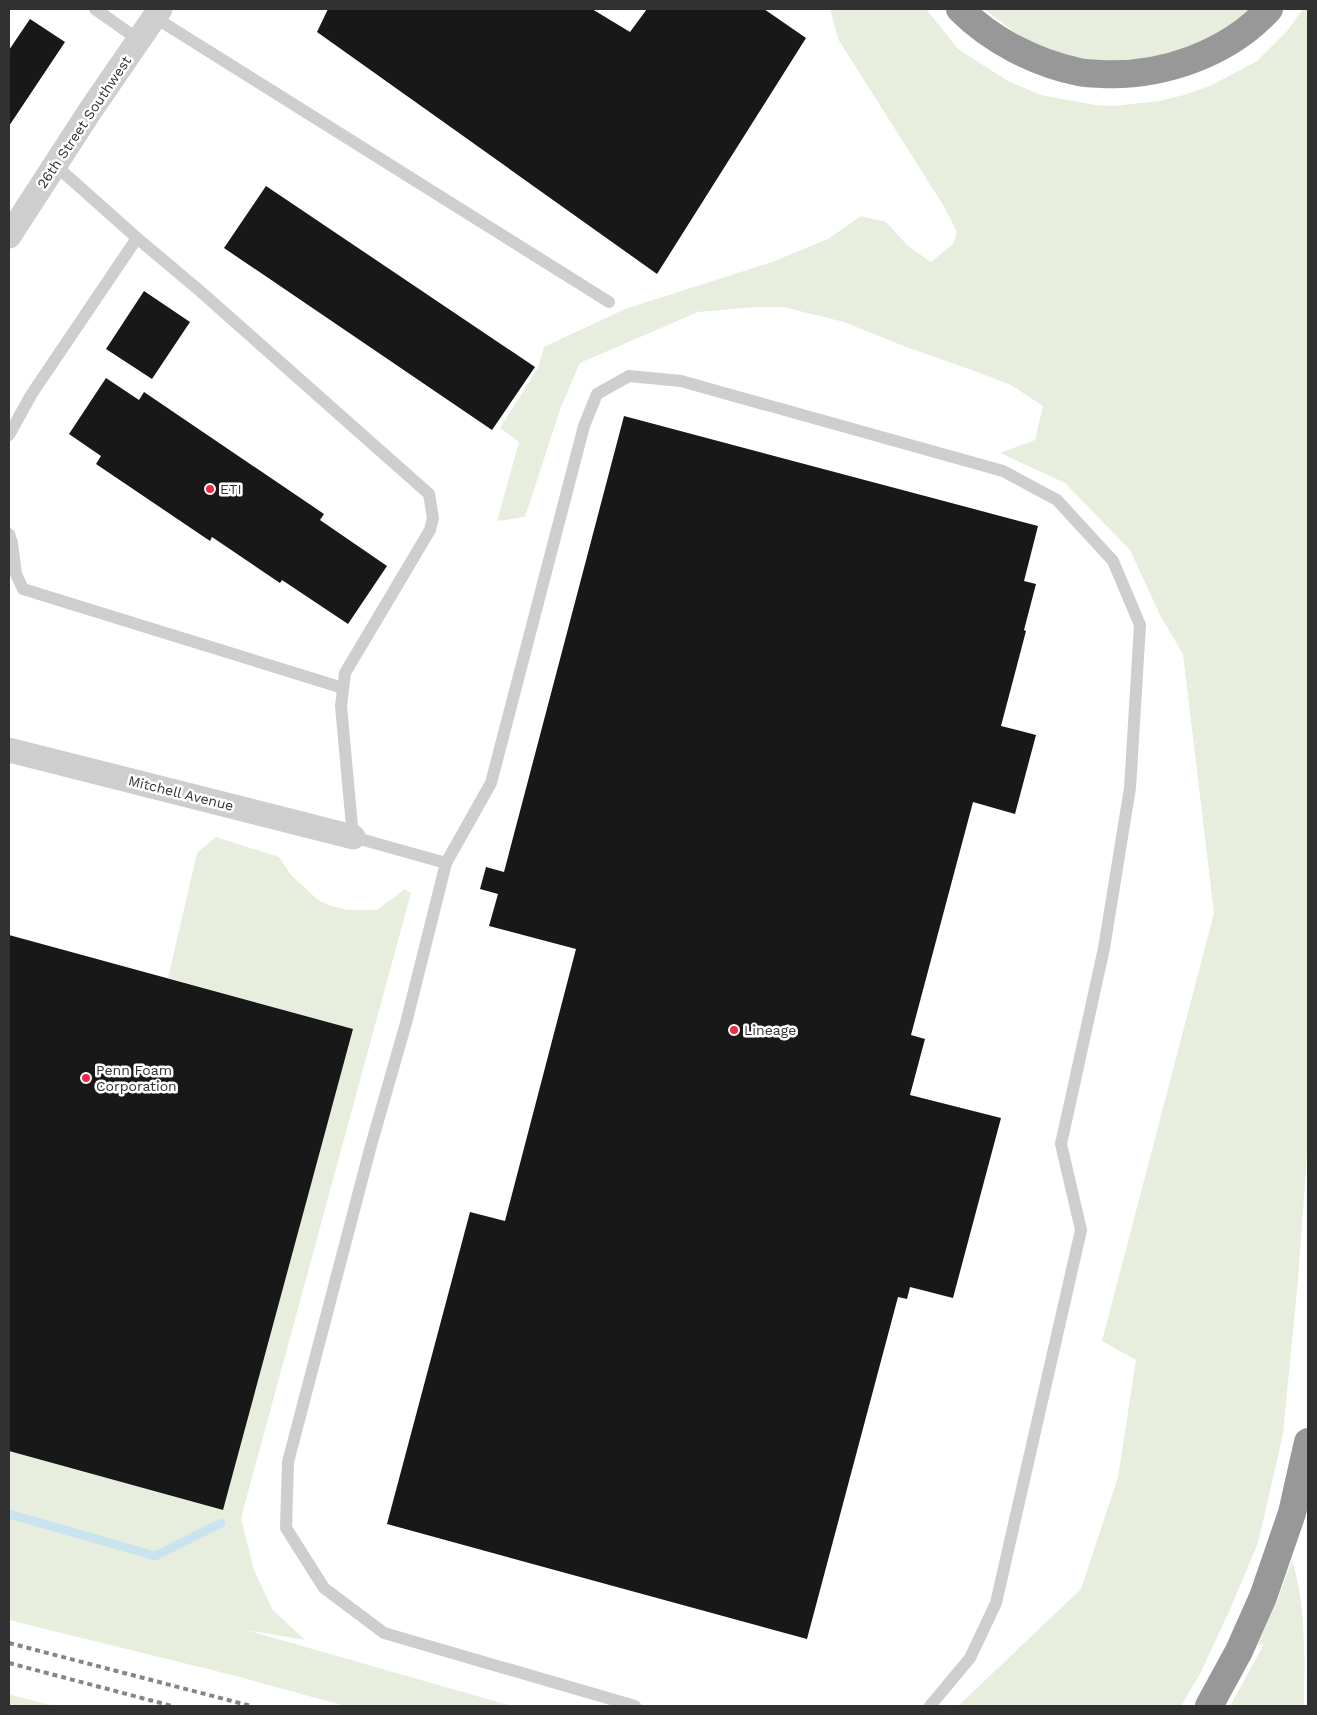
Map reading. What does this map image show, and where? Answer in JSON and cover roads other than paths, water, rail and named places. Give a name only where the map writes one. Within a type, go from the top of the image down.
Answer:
[{"type":"highway","points":[[960,9],[970,19],[1006,44],[1046,63],[1080,73],[1118,75],[1155,71],[1192,60],[1226,44],[1269,9]]},
{"type":"highway","points":[[1209,1706],[1239,1651],[1263,1597],[1292,1513],[1308,1442]]},
{"type":"street","name":"26th Street Southwest","points":[[9,236],[54,165],[157,13]]},
{"type":"street","name":"Mitchell Avenue","points":[[9,750],[353,837]]},
{"type":"lane","points":[[95,9],[139,40]]},
{"type":"lane","points":[[157,13],[608,302]]},
{"type":"lane","points":[[54,165],[200,291],[429,494],[433,518],[430,530],[345,673],[341,706],[353,837],[446,863]]},
{"type":"lane","points":[[9,435],[31,395],[137,238]]},
{"type":"lane","points":[[634,1706],[384,1632],[324,1588],[286,1528],[288,1462],[370,1149],[406,1023],[446,863],[491,784],[584,426],[597,394],[629,376],[681,381],[1003,470],[1057,500],[1113,561],[1140,625],[1130,788],[1104,948],[1061,1144],[1081,1230],[996,1603],[970,1658],[930,1706]]},
{"type":"lane","points":[[9,534],[12,542],[16,574],[23,589],[343,688]]},
{"type":"waterway","points":[[9,1514],[155,1556],[221,1523]]},
{"type":"railway","points":[[9,1643],[251,1706]]},
{"type":"railway","points":[[9,1663],[172,1706]]},
{"type":"place","name":"ETI","points":[[210,489]]},
{"type":"place","name":"Lineage","points":[[734,1030]]},
{"type":"place","name":"Penn Foam Corporation","points":[[86,1078]]}]
